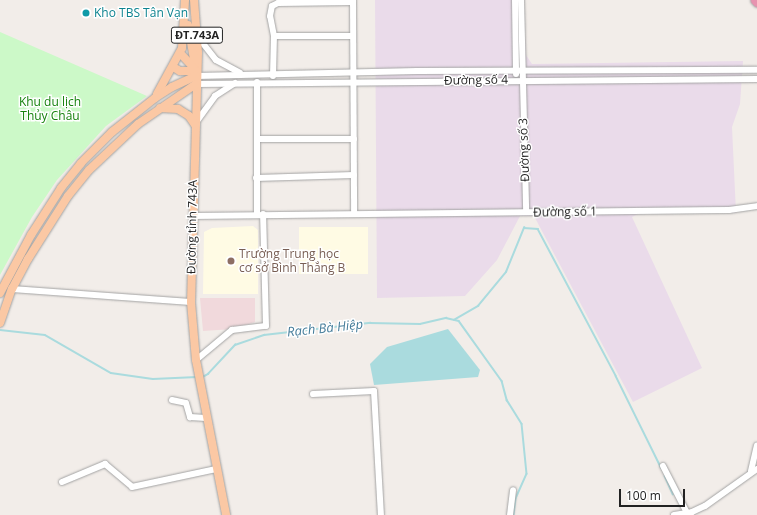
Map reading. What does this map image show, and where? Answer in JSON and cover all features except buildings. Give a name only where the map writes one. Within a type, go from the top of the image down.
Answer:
[{"type":"main road","name":"ĐT.743A","points":[[185,0],[186,11]]},
{"type":"main road","name":"ĐT.743A","points":[[194,0],[197,36],[196,77]]},
{"type":"main road","name":"Đường tỉnh 743A","points":[[186,11],[191,59],[196,77],[191,302],[196,360],[206,418]]},
{"type":"main road","points":[[155,98],[180,53],[184,41],[186,11]]},
{"type":"main road","points":[[180,53],[196,77]]},
{"type":"main road","points":[[173,67],[196,77]]},
{"type":"main road","points":[[0,293],[31,235],[68,179],[112,132],[155,98],[172,87],[196,77]]},
{"type":"main road","points":[[1,321],[12,289],[46,228],[76,186],[112,146],[196,77]]},
{"type":"main road","points":[[159,108],[178,109],[189,116],[195,126]]},
{"type":"main road","points":[[68,179],[76,186]]},
{"type":"main road","name":"ĐT.743A","points":[[206,418],[226,515]]},
{"type":"street","points":[[515,0],[516,80],[522,88]]},
{"type":"street","name":"Đường số 3","points":[[521,0],[524,70],[522,88],[526,212]]},
{"type":"street","points":[[273,82],[274,36],[270,16],[272,6],[278,3],[305,1],[353,1],[354,213]]},
{"type":"street","points":[[197,36],[216,60],[243,74]]},
{"type":"street","points":[[274,36],[353,36]]},
{"type":"street","name":"Đường số 4","points":[[196,77],[273,73],[353,72],[757,70]]},
{"type":"street","name":"Đường số 4","points":[[196,77],[236,82],[354,82],[524,79],[757,79]]},
{"type":"street","points":[[195,126],[207,104],[222,90],[236,82]]},
{"type":"street","points":[[196,360],[232,330],[266,326],[260,214],[256,178],[258,82]]},
{"type":"street","points":[[257,139],[354,139]]},
{"type":"street","points":[[256,178],[354,175]]},
{"type":"street","name":"Đường số 1","points":[[192,216],[260,214],[729,210],[757,206]]},
{"type":"street","points":[[12,289],[191,302]]},
{"type":"street","points":[[313,394],[374,391],[381,515]]},
{"type":"street","points":[[172,400],[186,403],[191,421],[206,418]]},
{"type":"street","points":[[674,515],[687,513],[705,506],[754,470],[757,446]]},
{"type":"street","points":[[62,482],[105,464],[132,487],[216,469]]},
{"type":"street","points":[[663,466],[687,513]]},
{"type":"street","points":[[510,515],[513,490]]},
{"type":"shaded area","points":[[375,0],[523,0],[526,55],[532,64],[743,61],[740,104],[732,127],[736,213],[640,213],[632,217],[702,368],[633,402],[534,216],[520,216],[497,260],[465,296],[377,298]]},
{"type":"shaded area","name":"Trường Trung học cơ sở Bình Thắng B","points":[[253,226],[258,230],[258,294],[203,294],[204,232],[212,228]]},
{"type":"shaded area","points":[[299,227],[368,227],[368,274],[299,274]]},
{"type":"shaded area","points":[[200,298],[255,298],[255,322],[233,329],[203,331]]},
{"type":"green space","name":"Khu du lịch Thủy Châu","points":[[0,32],[147,96],[106,126],[57,180],[32,217],[0,275]]},
{"type":"water","points":[[448,329],[480,370],[478,377],[374,385],[370,364],[387,347]]},
{"type":"waterway","points":[[454,320],[478,306],[506,272],[524,228],[538,229],[616,376],[661,467]]},
{"type":"waterway","name":"Rạch Bà Hiệp","points":[[203,377],[208,374],[235,345],[264,335],[370,323],[420,324],[446,318],[459,321],[502,381],[507,400],[522,424],[527,474],[516,499],[514,515]]},
{"type":"waterway","name":"Rạch Bà Hiệp","points":[[0,330],[45,335],[111,373],[153,379],[197,377]]},
{"type":"waterway","points":[[665,476],[673,494]]},
{"type":"place","name":"Kho TBS Tân Vạn","points":[[86,13]]},
{"type":"place","name":"Trường Trung học cơ sở Bình Thắng B","points":[[231,261]]}]
